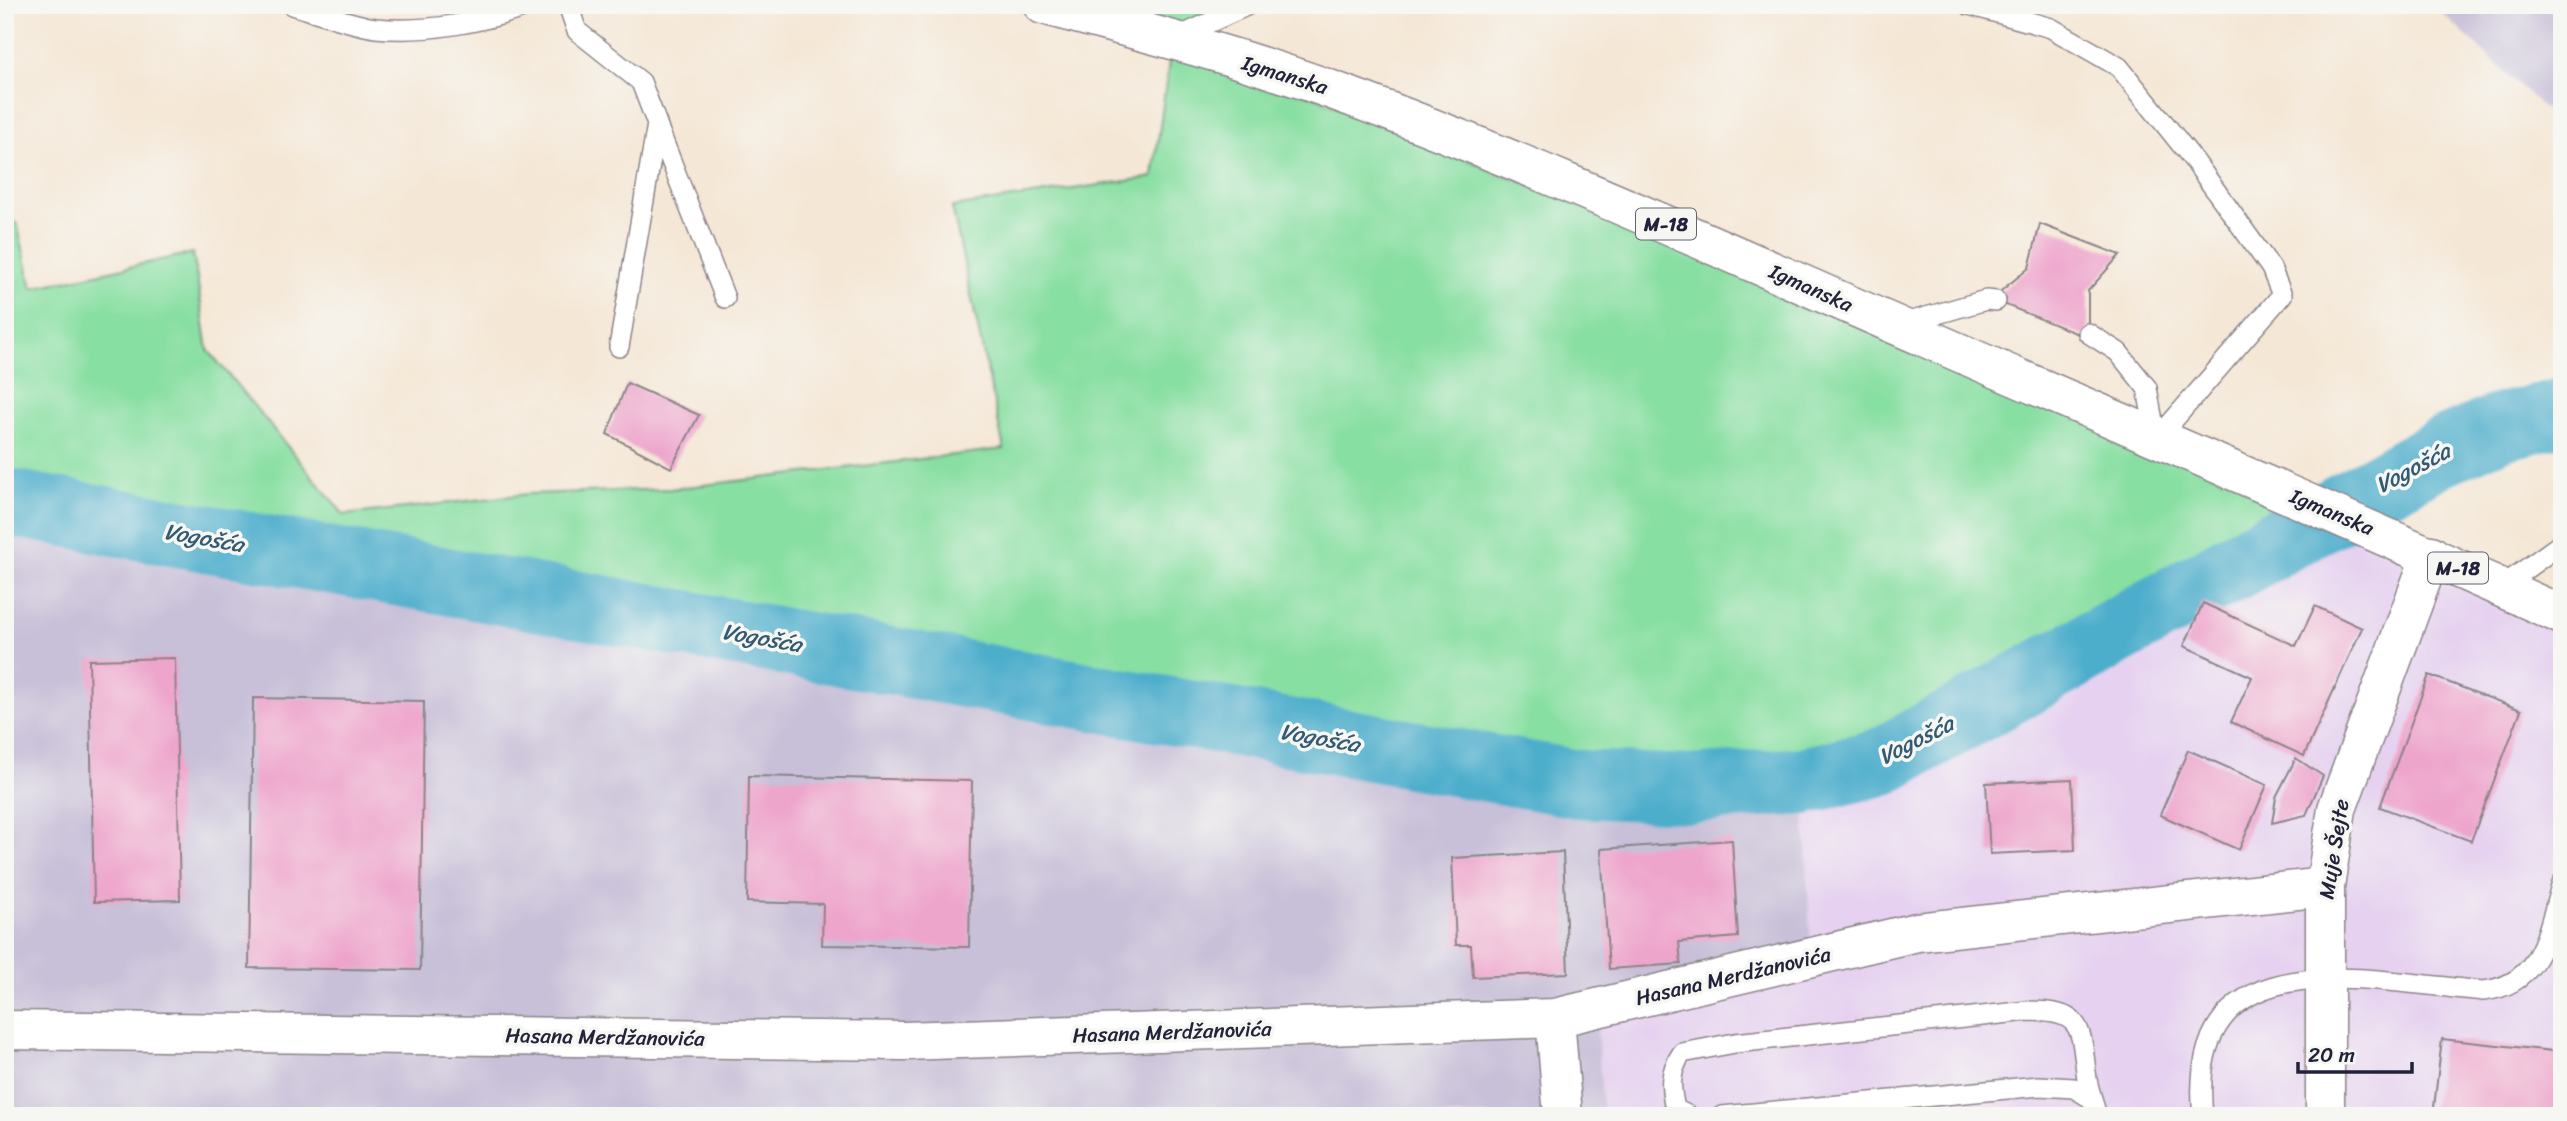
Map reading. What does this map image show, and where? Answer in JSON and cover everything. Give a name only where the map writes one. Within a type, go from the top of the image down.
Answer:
[{"type":"street","name":"Igmanska","points":[[1043,5],[1172,40],[1341,93],[1626,207],[2157,439],[2354,521],[2562,615]]},
{"type":"street","name":"Muje Šejte","points":[[2325,1116],[2325,887],[2337,809],[2431,555]]},
{"type":"street","name":"Hasana Merdžanovića","points":[[5,1030],[904,1041],[1555,1018],[1917,932],[2325,887]]},
{"type":"street","points":[[1555,1018],[1563,1116]]},
{"type":"lane","points":[[292,5],[374,27],[419,29],[505,15],[532,5]]},
{"type":"lane","points":[[568,5],[577,31],[641,82],[725,298]]},
{"type":"lane","points":[[1172,40],[1248,5]]},
{"type":"lane","points":[[1969,5],[2051,27],[2119,67],[2196,163],[2271,268],[2282,295],[2157,439]]},
{"type":"lane","points":[[619,346],[657,124]]},
{"type":"lane","points":[[1897,326],[1986,300],[1996,301]]},
{"type":"lane","points":[[2088,333],[2118,352],[2147,388],[2157,439]]},
{"type":"lane","points":[[2501,587],[2562,543]]},
{"type":"lane","points":[[2501,587],[2562,596]]},
{"type":"lane","points":[[2203,1116],[2205,1048],[2229,1011],[2269,986],[2324,978],[2483,991],[2508,986],[2537,961],[2562,883]]},
{"type":"lane","points":[[1689,1116],[1675,1109],[1670,1089],[1672,1067],[1682,1053],[1735,1043],[2028,1011],[2058,1011],[2072,1019],[2081,1038],[2089,1097],[2096,1116]]},
{"type":"lane","points":[[1722,1116],[2039,1086],[2074,1088],[2089,1097]]},
{"type":"shaded area","points":[[2433,5],[2562,5],[2562,125]]},
{"type":"shaded area","points":[[5,502],[1578,784],[1689,789],[1803,781],[1811,957],[1596,1008],[1603,1116],[5,1116]]},
{"type":"shaded area","points":[[2328,514],[2562,615],[2562,1116],[1603,1116],[1596,1008],[1810,957],[1803,781],[1881,762]]},
{"type":"green space","points":[[1043,5],[1248,5],[1174,39],[2328,514],[1881,762],[1803,781],[1689,789],[1578,784],[5,502],[5,220],[17,223],[32,288],[193,253],[208,350],[344,515],[528,494],[670,489],[1004,449],[952,207],[1153,177],[1172,40]]},
{"type":"building","points":[[2040,224],[2120,255],[2088,291],[2088,338],[1991,299],[2029,268]]},
{"type":"building","points":[[627,383],[699,415],[671,468],[607,434]]},
{"type":"building","points":[[2203,603],[2296,646],[2315,606],[2362,628],[2304,756],[2231,722],[2252,677],[2184,646]]},
{"type":"building","points":[[175,658],[180,900],[94,902],[89,660]]},
{"type":"building","points":[[2429,675],[2521,710],[2471,841],[2380,807]]},
{"type":"building","points":[[253,698],[424,701],[420,970],[249,968]]},
{"type":"building","points":[[2188,750],[2267,785],[2239,850],[2160,815]]},
{"type":"building","points":[[2296,758],[2323,776],[2306,815],[2272,823],[2276,797]]},
{"type":"building","points":[[749,776],[972,781],[969,947],[822,945],[823,904],[747,902]]},
{"type":"building","points":[[2072,779],[2075,850],[1990,854],[1986,783]]},
{"type":"building","points":[[1732,840],[1738,937],[1679,942],[1681,964],[1609,969],[1601,849]]},
{"type":"building","points":[[1563,852],[1568,973],[1473,977],[1471,945],[1456,945],[1452,858]]},
{"type":"building","points":[[2442,1039],[2562,1052],[2562,1116],[2433,1116]]},
{"type":"waterway","name":"Vogošća","points":[[5,502],[1578,784],[1689,789],[1803,781],[1881,762],[2439,453],[2497,428],[2562,412]]}]
